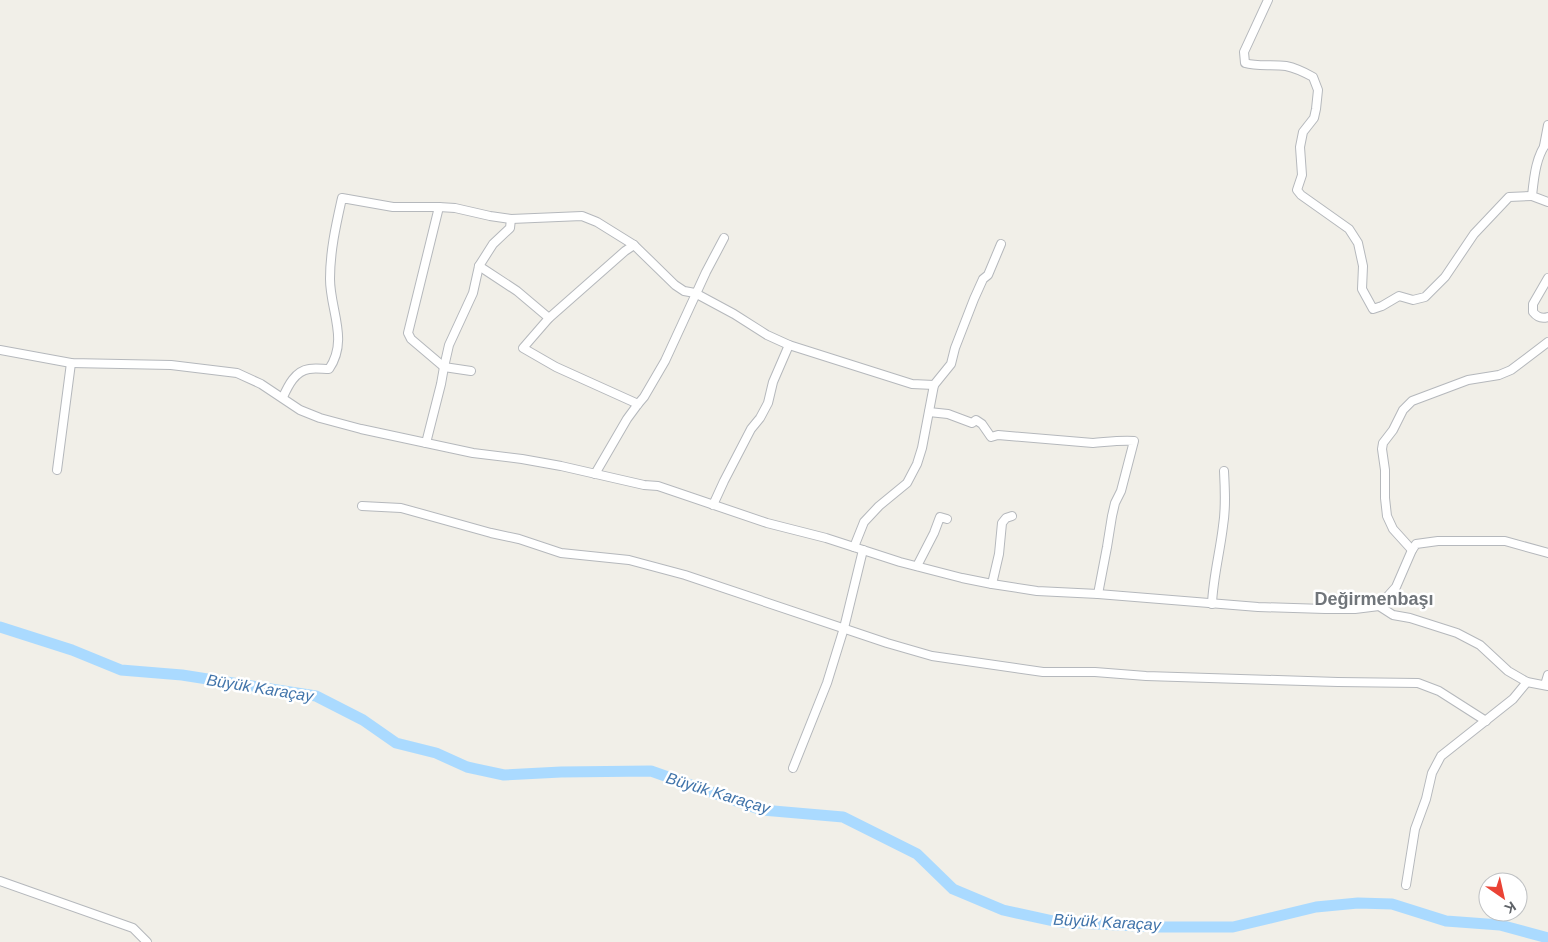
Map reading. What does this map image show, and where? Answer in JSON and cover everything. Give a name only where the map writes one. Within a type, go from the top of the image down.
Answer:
[{"type":"street","points":[[1268,0],[1244,52],[1244,62],[1253,65],[1286,66],[1313,77],[1318,90],[1316,109],[1314,118],[1302,132],[1300,147],[1302,175],[1297,190],[1301,195],[1349,230],[1358,243],[1363,266],[1362,289],[1373,308],[1382,306],[1399,296],[1413,300],[1425,297],[1445,277],[1474,234],[1509,196],[1532,196],[1548,202]]},
{"type":"street","points":[[1532,196],[1536,168],[1546,143],[1548,126]]},
{"type":"street","points":[[283,398],[290,382],[298,374],[308,369],[330,370],[336,360],[339,341],[330,281],[332,246],[342,198],[393,207],[455,208],[511,219],[582,216],[597,222],[634,245],[675,285],[684,291],[695,293],[734,314],[767,335],[789,345],[912,384],[934,385]]},
{"type":"street","points":[[439,207],[408,333],[411,339],[444,367],[471,371]]},
{"type":"street","points":[[426,443],[449,345],[473,293],[479,266],[493,244],[510,228],[511,219]]},
{"type":"street","points":[[595,474],[665,361],[695,293],[724,238]]},
{"type":"street","points":[[854,548],[864,522],[907,482],[913,473],[922,448],[934,385],[951,364],[955,348],[974,299],[983,279],[988,274],[1001,244]]},
{"type":"street","points":[[634,245],[549,318],[523,348],[556,368],[638,404]]},
{"type":"street","points":[[479,266],[517,291],[549,318]]},
{"type":"street","points":[[1548,278],[1533,304],[1533,312],[1537,316],[1548,317]]},
{"type":"street","points":[[1412,550],[1393,529],[1387,516],[1382,449],[1383,443],[1393,430],[1406,406],[1412,401],[1468,380],[1499,375],[1511,370],[1548,342]]},
{"type":"street","points":[[713,505],[751,429],[760,418],[768,403],[773,382],[789,345]]},
{"type":"street","points":[[0,350],[71,363],[171,365],[237,373],[261,384],[300,410],[320,418],[473,453],[551,464],[644,485],[658,486],[768,523],[826,538],[917,566],[962,578],[1037,591],[1258,607],[1325,610],[1355,609],[1379,606],[1396,587],[1416,544],[1438,541],[1505,541],[1548,552]]},
{"type":"street","points":[[57,470],[71,363]]},
{"type":"street","points":[[929,412],[948,414],[972,423],[976,420],[982,424],[991,437],[998,435],[1093,442],[1134,440],[1121,490],[1115,503],[1098,594]]},
{"type":"street","points":[[1212,604],[1212,592],[1224,524],[1224,471]]},
{"type":"street","points":[[362,506],[402,508],[491,534],[519,539],[561,553],[630,560],[686,575],[887,643],[932,656],[1043,672],[1095,672],[1146,676],[1418,683],[1439,691],[1486,721]]},
{"type":"street","points":[[992,584],[999,554],[1002,523],[1006,518],[1012,516]]},
{"type":"street","points":[[917,566],[940,517],[947,519]]},
{"type":"street","points":[[794,768],[827,683],[844,628],[863,550]]},
{"type":"street","points":[[1379,606],[1393,616],[1410,618],[1457,633],[1480,645],[1508,671],[1527,682],[1546,685],[1548,675]]},
{"type":"street","points":[[1406,885],[1415,829],[1426,799],[1432,773],[1441,756],[1513,699],[1527,682]]},
{"type":"street","points":[[0,881],[133,928],[147,942]]},
{"type":"waterway","name":"Büyük Karaçay","points":[[0,627],[72,650],[121,670],[182,675],[316,696],[363,720],[396,743],[436,753],[467,767],[504,775],[651,771],[762,810],[843,817],[917,854],[953,889],[1003,910],[1058,922],[1158,927],[1233,927],[1316,907],[1358,903],[1392,904],[1446,921],[1500,925],[1548,938]]},
{"type":"district","name":"Değirmenbaşı","points":[[1374,599]]}]
